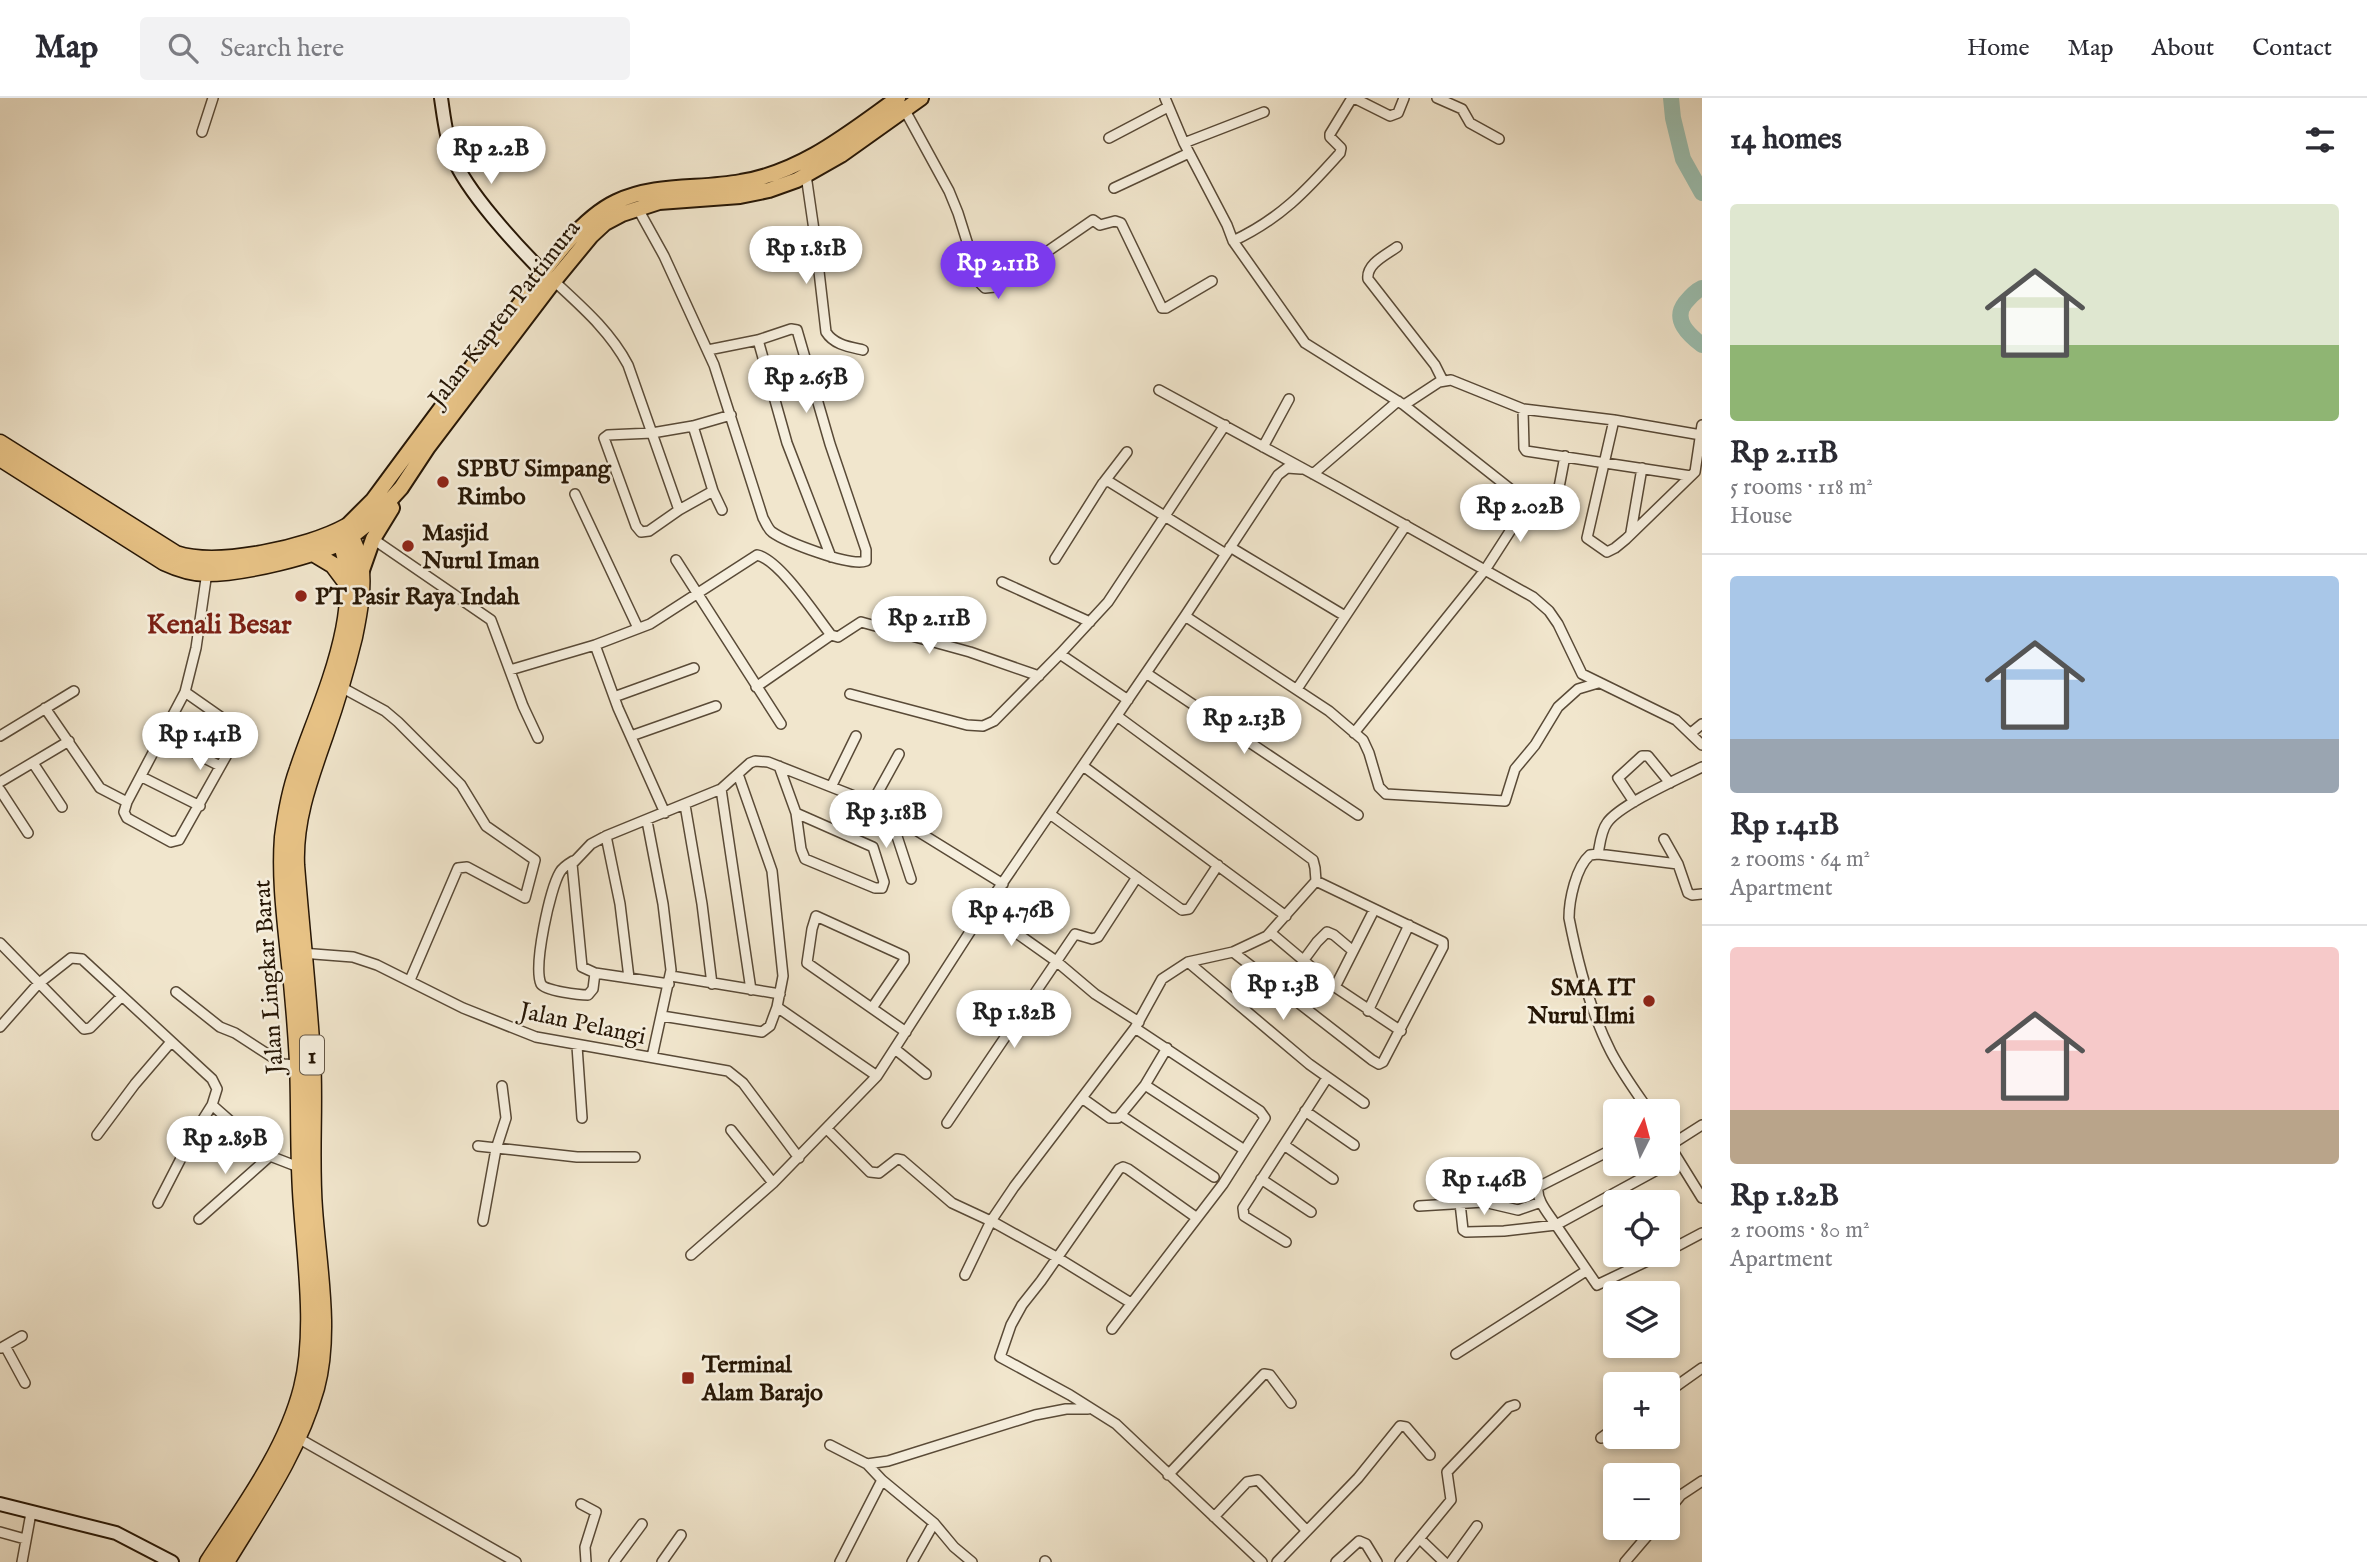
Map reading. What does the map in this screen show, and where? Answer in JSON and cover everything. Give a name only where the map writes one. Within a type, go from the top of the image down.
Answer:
[{"type":"highway","points":[[0,443],[51,483],[164,562],[180,569],[207,566],[344,534]]},
{"type":"highway","points":[[0,458],[51,483]]},
{"type":"highway","points":[[207,566],[233,571],[313,553],[344,534]]},
{"type":"highway","name":"Jalan Lingkar Barat","points":[[208,1562],[280,1444],[302,1388],[307,1356],[309,1306],[301,1168],[295,851],[298,819],[341,687],[359,615],[360,560],[344,534]]},
{"type":"highway","name":"Jalan Lingkar Barat","points":[[226,1562],[299,1438],[316,1386],[321,1349],[322,1305],[314,1207],[312,1055],[296,953],[284,912],[282,865],[286,819],[297,771],[330,681],[346,613],[349,570],[344,534]]},
{"type":"highway","points":[[313,553],[333,565],[348,585]]},
{"type":"main road","name":"Jalan Kapten Pattimura","points":[[344,534],[492,351],[549,277],[582,226],[597,212],[616,201],[656,189],[738,183],[791,168],[899,101],[922,98]]},
{"type":"main road","name":"Jalan Kapten Pattimura","points":[[549,277],[606,223],[638,209],[659,202],[740,196],[769,190],[806,175],[841,155],[899,101]]},
{"type":"main road","name":"Jalan Kapten Pattimura","points":[[344,534],[370,522],[401,488],[492,351]]},
{"type":"main road","points":[[361,573],[373,539],[395,505],[401,488]]},
{"type":"street","points":[[202,132],[213,98]]},
{"type":"street","points":[[441,98],[447,136],[458,169],[502,227],[549,277],[604,329],[618,347],[628,365],[679,510]]},
{"type":"street","points":[[1233,242],[1282,212],[1301,196],[1340,153],[1341,148],[1330,134],[1353,98],[1390,117],[1398,113],[1404,98]]},
{"type":"street","points":[[1437,98],[1462,109],[1470,123],[1499,139]]},
{"type":"street","points":[[899,101],[949,191],[980,283],[985,288],[995,287],[1093,220],[1102,226],[1115,221],[1121,223],[1162,308],[1212,281]]},
{"type":"street","points":[[1109,138],[1167,102],[1184,143],[1227,225],[1233,242],[1303,341],[1401,403],[1522,499],[1514,526],[1485,570],[1354,733]]},
{"type":"street","points":[[1184,143],[1264,112]]},
{"type":"street","points":[[1114,188],[1189,153]]},
{"type":"street","points":[[806,175],[826,332],[829,337],[843,345],[863,349]]},
{"type":"street","points":[[638,209],[664,256],[708,350],[763,518],[770,531],[831,557],[859,563],[866,561],[867,555],[796,329],[708,350]]},
{"type":"street","points":[[1397,247],[1370,267],[1367,275],[1436,365],[1443,381]]},
{"type":"street","points":[[758,340],[787,443],[831,557]]},
{"type":"street","points":[[1313,474],[1401,403],[1443,381],[1455,382],[1523,409],[1614,419],[1701,430],[1697,469],[1611,551],[1604,551],[1587,538],[1614,419]]},
{"type":"street","points":[[1159,390],[1542,604],[1558,624],[1580,672],[1585,677],[1676,720],[1702,745]]},
{"type":"street","points":[[1263,447],[1289,399]]},
{"type":"street","points":[[1523,409],[1524,450],[1691,476]]},
{"type":"street","points":[[713,491],[644,533],[638,530],[604,440],[608,435],[652,433],[693,426],[731,415]]},
{"type":"street","points":[[850,694],[954,722],[978,726],[994,721],[1090,622],[1113,594],[1225,425]]},
{"type":"street","points":[[693,426],[713,491],[722,510]]},
{"type":"street","points":[[1055,559],[1104,481],[1127,452]]},
{"type":"street","points":[[1556,503],[1565,456]]},
{"type":"street","points":[[691,1255],[799,1158],[877,1076],[985,910],[1280,472],[1301,468]]},
{"type":"street","points":[[1631,533],[1642,468]]},
{"type":"street","points":[[1104,481],[1110,481],[1165,517],[1345,616]]},
{"type":"street","points":[[575,494],[638,628]]},
{"type":"street","points":[[1297,689],[1406,526]]},
{"type":"street","points":[[373,539],[491,620],[538,738]]},
{"type":"street","points":[[510,670],[595,645],[661,618],[755,555],[762,556],[790,582],[831,635]]},
{"type":"street","points":[[677,560],[781,724]]},
{"type":"street","points":[[185,692],[237,730],[238,738],[179,840],[171,842],[127,818],[124,812],[185,692],[196,648],[207,566]]},
{"type":"street","points":[[1002,582],[1090,622]]},
{"type":"street","points":[[1185,616],[1321,704],[1354,733],[1366,746],[1379,787],[1386,794],[1505,801],[1515,769],[1535,745],[1558,707],[1578,689],[1598,683]]},
{"type":"street","points":[[756,687],[831,635],[838,636],[857,623],[970,652],[1039,676]]},
{"type":"street","points":[[595,645],[614,697],[665,813]]},
{"type":"street","points":[[1060,654],[1128,701]]},
{"type":"street","points":[[614,697],[694,668]]},
{"type":"street","points":[[1146,673],[1358,816]]},
{"type":"street","points":[[341,687],[385,711],[398,722],[461,785],[486,826],[535,860],[525,898],[467,867],[458,868],[410,980]]},
{"type":"street","points":[[0,736],[74,691]]},
{"type":"street","points":[[631,736],[716,706]]},
{"type":"street","points":[[46,708],[100,788],[127,802]]},
{"type":"street","points":[[965,1275],[991,1221],[1021,1177],[1137,1025],[1162,979],[1188,962],[1233,953],[1271,933],[1316,881],[1312,860],[1117,716]]},
{"type":"street","points":[[1691,733],[1702,724]]},
{"type":"street","points":[[832,785],[856,736]]},
{"type":"street","points":[[163,737],[220,766]]},
{"type":"street","points":[[0,782],[69,741]]},
{"type":"street","points":[[873,803],[899,754]]},
{"type":"street","points":[[1634,802],[1618,778],[1642,756],[1648,756],[1671,783]]},
{"type":"street","points":[[595,973],[593,989],[588,995],[546,988],[541,982],[540,948],[544,926],[562,869],[591,844],[606,836],[721,789],[755,761],[768,762],[873,803],[1003,884]]},
{"type":"street","points":[[33,763],[62,807]]},
{"type":"street","points":[[779,766],[796,813],[805,859],[875,888],[882,888],[884,882],[873,847],[796,813]]},
{"type":"street","points":[[1083,766],[1286,916]]},
{"type":"street","points":[[1598,854],[1606,823],[1634,802],[1702,767]]},
{"type":"street","points":[[662,1016],[762,1032],[768,1029],[777,1007],[783,976],[772,871],[738,774]]},
{"type":"street","points":[[142,777],[200,806]]},
{"type":"street","points":[[721,789],[751,990]]},
{"type":"street","points":[[0,790],[28,833]]},
{"type":"street","points":[[685,805],[712,984]]},
{"type":"street","points":[[889,812],[911,879]]},
{"type":"street","points":[[1050,814],[1185,910],[1189,909],[1218,865]]},
{"type":"street","points":[[647,821],[663,904],[670,980],[652,1057]]},
{"type":"street","points":[[606,836],[620,904],[629,978]]},
{"type":"street","points":[[1664,839],[1678,864],[1688,894],[1702,894]]},
{"type":"street","points":[[1641,1099],[1612,1053],[1580,972],[1569,918],[1571,902],[1584,862],[1590,855],[1678,864]]},
{"type":"street","points":[[573,861],[571,869],[581,965],[584,969],[629,978],[712,984],[780,994]]},
{"type":"street","points":[[947,1123],[1075,934],[1092,939],[1098,937],[1137,877]]},
{"type":"street","points":[[1233,953],[1377,1063],[1383,1062],[1443,944],[1441,940],[1316,881]]},
{"type":"street","points":[[985,910],[1056,961],[1167,1048],[1265,1116],[1223,1184],[1112,1329]]},
{"type":"street","points":[[1335,987],[1374,910]]},
{"type":"street","points":[[872,1008],[904,961],[904,956],[816,916],[807,963],[906,1032]]},
{"type":"street","points":[[1368,1011],[1409,925]]},
{"type":"street","points":[[1303,961],[1327,932],[1353,951]]},
{"type":"street","points":[[1271,933],[1335,987],[1401,1031]]},
{"type":"street","points":[[0,943],[84,1029],[90,1028],[122,996]]},
{"type":"street","name":"Jalan Pelangi","points":[[296,953],[353,957],[410,980],[463,1008],[520,1032],[577,1046],[724,1069],[743,1083],[799,1158]]},
{"type":"street","points":[[0,1027],[38,984],[76,957],[82,959],[215,1083],[216,1092],[212,1105],[158,1203]]},
{"type":"street","points":[[1188,962],[1327,1078],[1364,1103]]},
{"type":"street","points":[[176,992],[223,1028],[283,1064],[298,1065]]},
{"type":"street","points":[[777,1007],[877,1076]]},
{"type":"street","points":[[97,1135],[171,1042]]},
{"type":"street","points":[[577,1046],[582,1118]]},
{"type":"street","points":[[1082,1098],[1110,1118],[1122,1116],[1167,1048]]},
{"type":"street","points":[[895,1049],[926,1074]]},
{"type":"street","points":[[1286,1242],[1243,1214],[1243,1208],[1327,1078]]},
{"type":"street","points":[[1145,1085],[1240,1147]]},
{"type":"street","points":[[483,1221],[496,1149],[506,1118],[502,1086]]},
{"type":"street","points":[[212,1105],[270,1156],[301,1168]]},
{"type":"street","points":[[1306,1111],[1354,1145]]},
{"type":"street","points":[[1122,1116],[1214,1177]]},
{"type":"street","points":[[1680,1137],[1702,1125]]},
{"type":"street","points":[[827,1129],[870,1172],[879,1173],[897,1159],[901,1159],[952,1203],[1058,1258],[1131,1303]]},
{"type":"street","points":[[731,1130],[773,1183]]},
{"type":"street","points":[[1284,1145],[1333,1180]]},
{"type":"street","points":[[478,1146],[586,1158],[635,1157]]},
{"type":"street","points":[[1603,1154],[1538,1186],[1536,1191],[1593,1283],[1599,1286],[1636,1267]]},
{"type":"street","points":[[199,1219],[270,1156]]},
{"type":"street","points":[[1680,1164],[1702,1198]]},
{"type":"street","points":[[1197,1218],[1123,1167],[1014,1319],[1000,1357],[1070,1395],[1116,1424],[1262,1562]]},
{"type":"street","points":[[1460,1203],[1463,1230],[1466,1233],[1556,1225],[1646,1176]]},
{"type":"street","points":[[1261,1179],[1311,1212]]},
{"type":"street","points":[[1419,1206],[1484,1202],[1518,1210],[1541,1202]]},
{"type":"street","points":[[1680,1245],[1702,1233]]},
{"type":"street","points":[[1456,1354],[1586,1271]]},
{"type":"street","points":[[22,1336],[2,1348],[25,1384]]},
{"type":"street","points":[[1680,1384],[1702,1368]]},
{"type":"street","points":[[1168,1475],[1264,1374],[1270,1375],[1291,1403]]},
{"type":"street","points":[[1400,1562],[1451,1500],[1447,1472],[1509,1407],[1515,1405]]},
{"type":"street","points":[[867,1464],[888,1461],[1035,1415],[1066,1409],[1089,1409]]},
{"type":"street","points":[[1277,1562],[1358,1478],[1400,1426],[1406,1427],[1430,1455]]},
{"type":"street","points":[[299,1438],[516,1562]]},
{"type":"street","points":[[830,1446],[867,1464],[934,1523],[954,1547],[972,1562]]},
{"type":"street","points":[[840,1562],[882,1480]]},
{"type":"street","points":[[1214,1517],[1247,1482],[1258,1480],[1307,1531]]},
{"type":"street","points":[[1680,1496],[1702,1481]]},
{"type":"street","points":[[0,1504],[121,1534],[172,1562]]},
{"type":"street","points":[[581,1504],[596,1512],[585,1548],[586,1562]]},
{"type":"street","points":[[22,1562],[31,1513]]},
{"type":"street","points":[[912,1562],[934,1523]]},
{"type":"street","points":[[614,1562],[642,1524]]},
{"type":"street","points":[[1451,1562],[1477,1526]]},
{"type":"street","points":[[0,1532],[25,1539]]},
{"type":"street","points":[[662,1562],[681,1535]]},
{"type":"street","points":[[1420,1539],[1444,1562]]},
{"type":"street","points":[[1625,1562],[1644,1540]]},
{"type":"street","points":[[1336,1562],[1359,1541],[1366,1544],[1377,1562]]},
{"type":"waterway","points":[[1671,98],[1683,159],[1702,193]]},
{"type":"waterway","points":[[1702,288],[1685,303],[1680,315],[1687,332],[1702,345]]},
{"type":"place","name":"SPBU Simpang Rimbo","points":[[443,482]]},
{"type":"place","name":"Masjid Nurul Iman","points":[[408,546]]},
{"type":"place","name":"PT Pasir Raya Indah","points":[[301,596]]},
{"type":"place","name":"SMA IT Nurul Ilmi","points":[[1649,1001]]},
{"type":"place","name":"Terminal Alam Barajo","points":[[688,1378]]},
{"type":"district","name":"Kenali Besar","points":[[219,623]]}]
